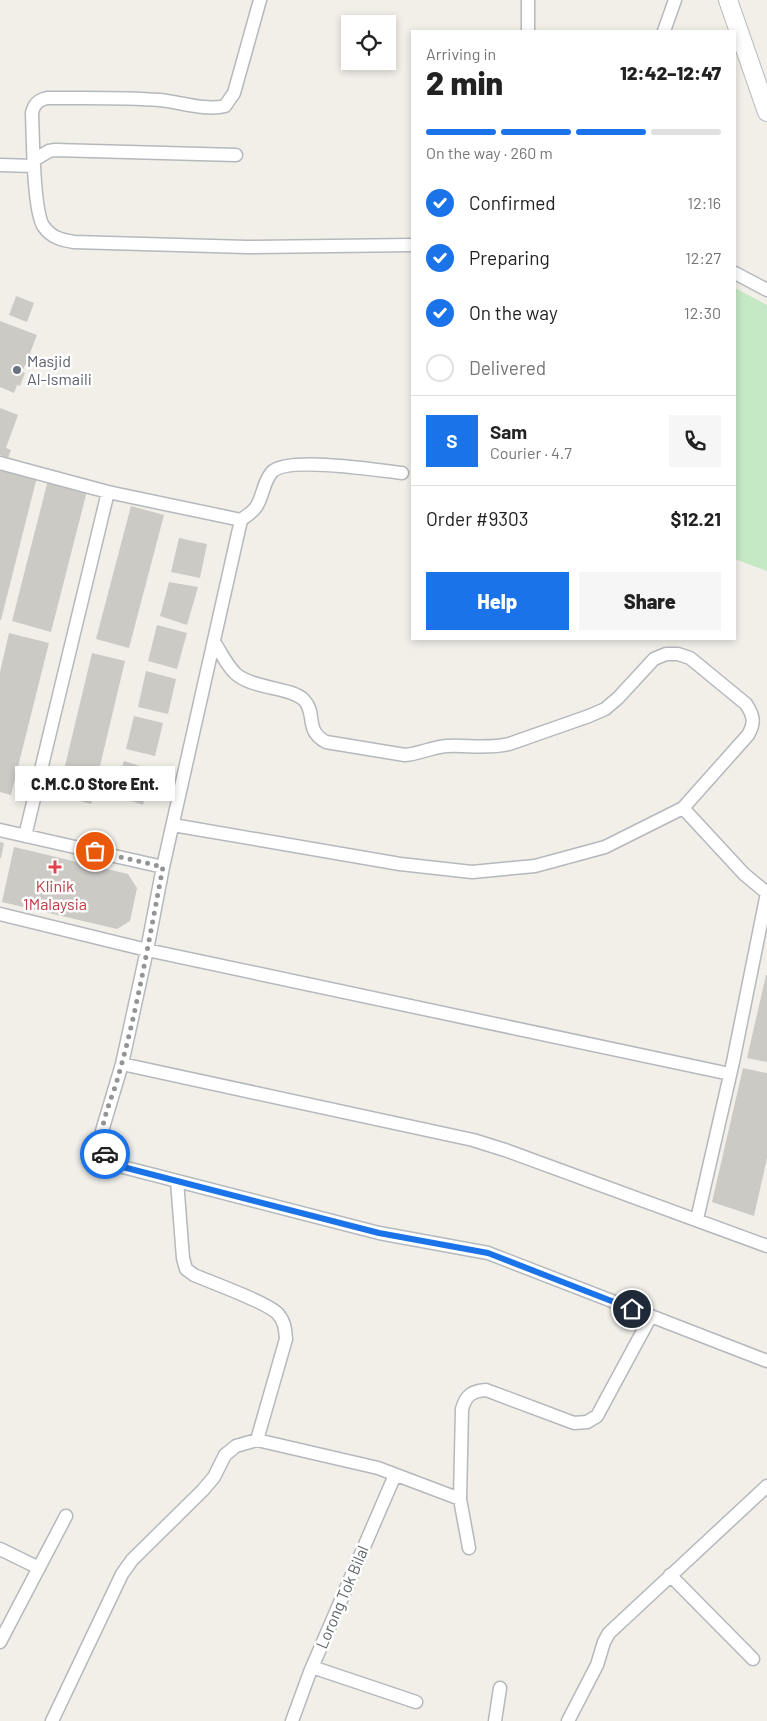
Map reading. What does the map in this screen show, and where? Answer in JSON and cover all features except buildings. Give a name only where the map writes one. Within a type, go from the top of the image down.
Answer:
[{"type":"street","points":[[260,0],[234,92],[225,106],[215,108],[164,100],[128,98],[47,98],[40,100],[34,106],[32,113],[34,163],[38,206],[43,227],[56,238],[84,242],[248,247],[411,245]]},
{"type":"street","points":[[528,0],[528,30]]},
{"type":"street","points":[[664,30],[675,0]]},
{"type":"street","points":[[728,0],[767,112]]},
{"type":"street","points":[[0,165],[34,163],[48,151],[56,150],[236,156]]},
{"type":"street","points":[[736,274],[767,290]]},
{"type":"street","points":[[0,463],[108,492],[241,520]]},
{"type":"street","points":[[402,473],[297,464],[282,466],[272,471],[266,480],[262,496],[255,508],[241,520],[163,867],[122,1064],[102,1131],[101,1147],[108,1159],[119,1166],[379,1233],[488,1253],[767,1361]]},
{"type":"street","points":[[25,836],[108,492]]},
{"type":"street","points":[[173,825],[400,864],[472,872],[535,866],[605,847],[683,808],[748,735],[753,725],[752,714],[746,704],[690,658],[678,654],[666,654],[654,659],[618,698],[605,709],[589,716],[509,744],[484,748],[447,746],[405,755],[326,742],[318,737],[312,728],[308,708],[303,699],[294,694],[250,682],[236,674],[214,642]]},
{"type":"street","points":[[683,808],[744,874],[767,893],[730,1074],[697,1219]]},
{"type":"street","points":[[0,830],[163,867]]},
{"type":"street","points":[[0,914],[147,950],[730,1074]]},
{"type":"street","points":[[122,1064],[473,1140],[697,1219],[767,1246]]},
{"type":"street","points":[[177,1181],[183,1258],[186,1269],[194,1275],[278,1312],[285,1323],[286,1339],[257,1440]]},
{"type":"street","points":[[469,1548],[460,1499],[462,1409],[465,1398],[474,1391],[486,1390],[574,1422],[587,1422],[597,1416],[650,1316]]},
{"type":"street","points":[[52,1721],[122,1574],[132,1560],[203,1490],[214,1477],[225,1455],[236,1446],[257,1440],[358,1463],[460,1499]]},
{"type":"street","name":"Lorong Tok Bilal","points":[[292,1721],[312,1667],[395,1475]]},
{"type":"street","points":[[568,1721],[595,1670],[609,1633],[767,1486]]},
{"type":"street","points":[[0,1642],[66,1516]]},
{"type":"street","points":[[0,1549],[39,1568]]},
{"type":"street","points":[[670,1575],[753,1659]]},
{"type":"street","points":[[312,1667],[416,1702]]},
{"type":"street","points":[[494,1721],[500,1688]]},
{"type":"green space","points":[[736,289],[767,305],[767,571],[736,559]]},
{"type":"way so far","points":[[95,851],[163,867],[122,1064],[102,1131],[101,1147],[105,1154]]},
{"type":"place","name":"Masjid Al-Ismaili","points":[[17,370]]},
{"type":"place","name":"C.M.C.O Store Ent.","points":[[95,851]]},
{"type":"place","name":"Klinik 1Malaysia","points":[[55,867]]},
{"type":"route","points":[[105,1154],[108,1159],[119,1166],[379,1233],[488,1253],[632,1309]]}]
